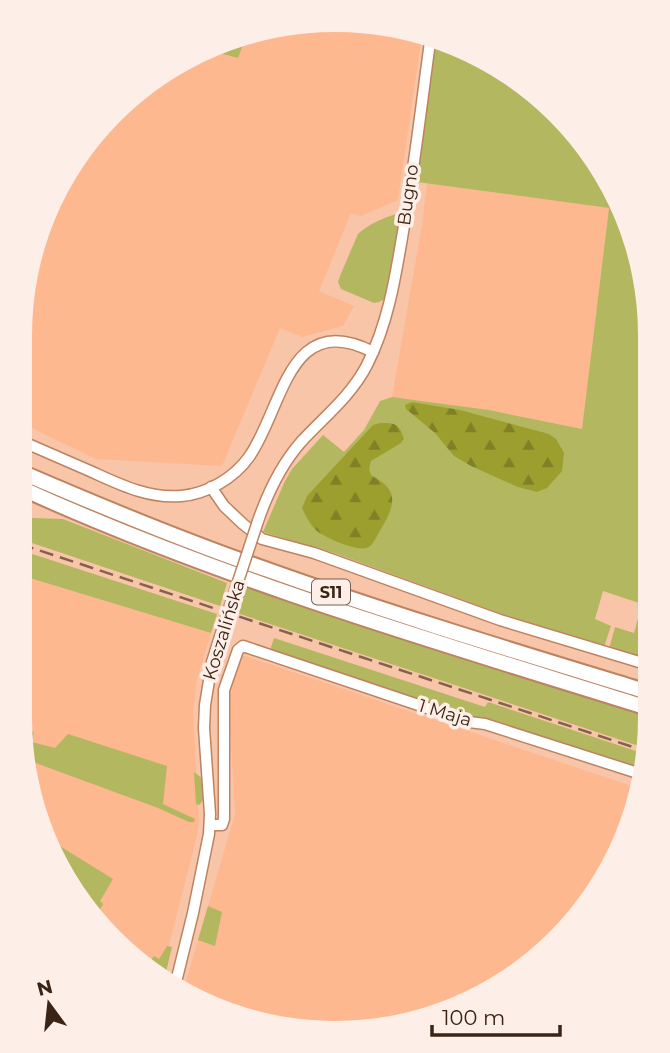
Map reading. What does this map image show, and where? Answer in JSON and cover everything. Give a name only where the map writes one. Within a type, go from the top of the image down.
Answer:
[{"type":"highway","name":"S11","points":[[32,477],[266,570],[638,689]]},
{"type":"highway","name":"S11","points":[[32,493],[258,583],[638,705]]},
{"type":"street","name":"Bugno","points":[[373,352],[387,314],[400,249],[429,47]]},
{"type":"street","points":[[32,446],[148,494],[183,496],[200,492],[229,477],[248,458],[263,434],[288,374],[309,349],[324,342],[343,341],[373,352]]},
{"type":"street","name":"Koszalińska","points":[[177,977],[205,858],[210,824],[204,728],[206,692],[212,662],[266,498],[288,458],[342,400],[373,352]]},
{"type":"street","points":[[211,487],[224,506],[262,539],[314,553],[500,620],[638,663]]},
{"type":"street","name":"1 Maja","points":[[210,824],[222,825],[224,819],[224,690],[240,647],[247,647],[469,722],[485,724],[634,772]]},
{"type":"shaded area","points":[[315,32],[375,34],[421,44],[398,200],[361,216],[351,213],[319,291],[354,306],[343,326],[302,337],[280,328],[222,466],[96,459],[32,428],[32,315],[37,276],[48,237],[63,201],[94,150],[120,120],[150,94],[183,72],[237,48],[276,37]]},
{"type":"shaded area","points":[[427,183],[609,208],[582,429],[489,410],[392,397]]},
{"type":"shaded area","points":[[32,579],[211,633],[197,679],[193,712],[199,821],[169,946],[172,947],[166,970],[120,933],[94,903],[72,870],[48,816],[37,777],[32,738]]},
{"type":"shaded area","points":[[240,654],[631,786],[607,852],[576,903],[550,933],[504,970],[451,998],[394,1016],[355,1021],[315,1021],[276,1016],[237,1005],[186,983],[235,814],[228,693]]},
{"type":"green space","points":[[241,47],[238,58],[222,54]]},
{"type":"green space","points":[[434,49],[487,72],[520,94],[550,120],[587,166],[615,219],[633,276],[638,315],[638,603],[603,591],[595,619],[611,626],[604,647],[496,612],[337,554],[263,532],[292,469],[323,435],[344,452],[364,430],[380,401],[392,397],[489,410],[582,429],[609,208],[417,182]]},
{"type":"green space","points":[[396,214],[401,220],[387,298],[374,303],[341,289],[338,282],[358,234],[376,222]]},
{"type":"green space","points":[[412,402],[460,410],[549,434],[556,439],[564,453],[562,471],[547,488],[537,492],[518,487],[471,466],[454,456],[435,433],[406,409],[405,405]]},
{"type":"green space","points":[[373,425],[396,425],[404,439],[371,461],[371,475],[389,489],[392,506],[373,543],[369,547],[358,548],[335,541],[317,531],[302,508],[307,496]]},
{"type":"green space","points":[[32,518],[63,519],[227,583],[220,606],[32,543]]},
{"type":"green space","points":[[32,554],[217,614],[211,633],[32,579]]},
{"type":"green space","points":[[245,587],[638,714],[637,745],[237,613]]},
{"type":"green space","points":[[638,618],[638,658],[609,649],[615,627],[634,633]]},
{"type":"green space","points":[[274,638],[485,707],[488,702],[637,751],[635,767],[487,718],[470,718],[269,653]]},
{"type":"green space","points":[[68,734],[167,766],[163,804],[195,819],[194,822],[35,763],[32,742],[55,748]]},
{"type":"green space","points":[[194,772],[203,779],[204,797],[199,805],[196,804]]},
{"type":"green space","points":[[61,846],[113,879],[100,901],[103,904],[100,910],[94,903],[72,870]]},
{"type":"green space","points":[[208,906],[222,912],[215,946],[198,940]]},
{"type":"green space","points":[[167,946],[172,947],[166,970],[151,960],[154,956],[159,959]]},
{"type":"railway","points":[[32,548],[637,748]]}]
